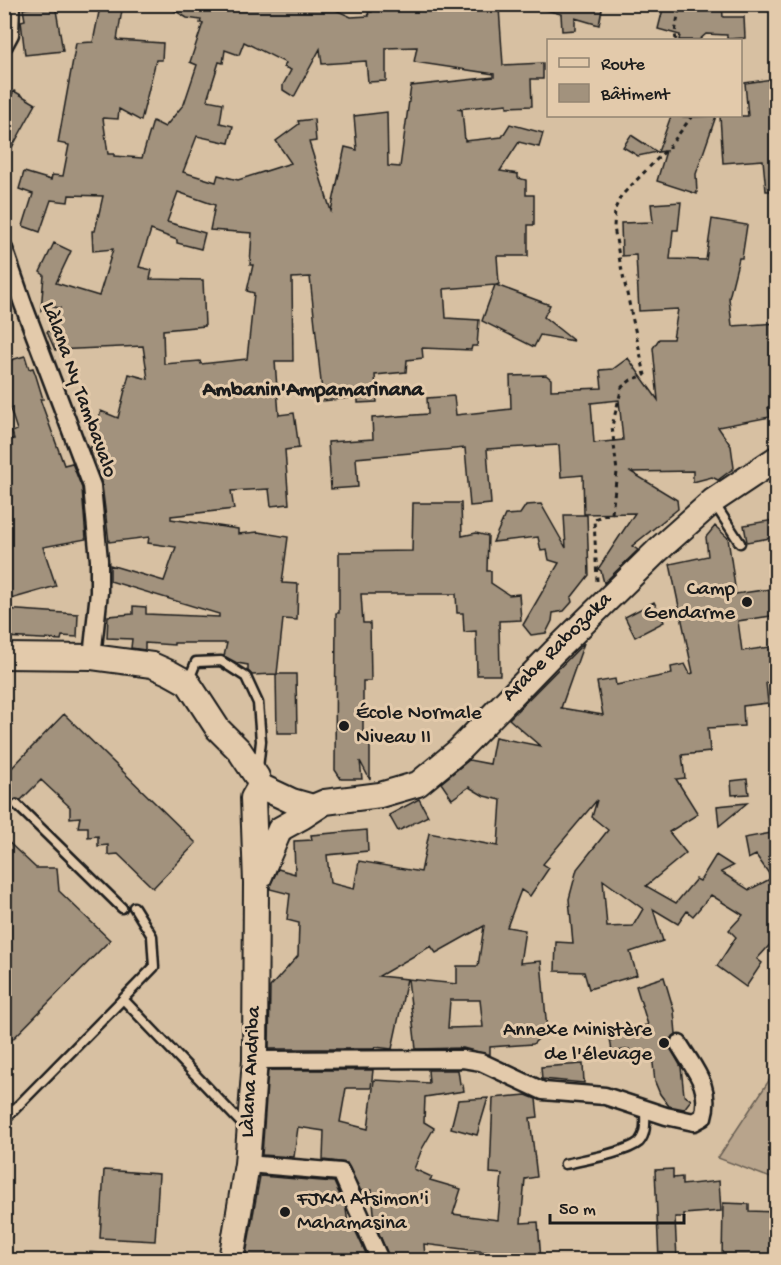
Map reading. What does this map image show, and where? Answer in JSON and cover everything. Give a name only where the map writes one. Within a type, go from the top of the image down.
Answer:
[{"type":"street","points":[[4,45],[10,34],[11,4]]},
{"type":"street","name":"Làlana Ny Tambavalo","points":[[4,249],[92,486],[99,560],[99,592],[92,657]]},
{"type":"street","name":"Arabe Rabozaka","points":[[258,782],[292,801],[313,807],[325,802],[380,795],[418,784],[458,751],[598,607],[658,550],[713,501],[777,459]]},
{"type":"street","points":[[4,656],[92,657],[152,665],[188,683],[218,729],[239,750],[258,782]]},
{"type":"street","name":"Làlana Andriba","points":[[231,1260],[247,1164],[255,1060],[256,883],[253,798],[258,782]]},
{"type":"street","points":[[256,883],[280,829],[302,818],[325,802]]},
{"type":"street","points":[[255,1060],[463,1059],[481,1062],[543,1091],[605,1096],[694,1122],[703,1117],[707,1103],[703,1085],[679,1044]]},
{"type":"street","points":[[247,1164],[341,1172],[380,1260]]},
{"type":"lane","points":[[713,501],[740,543]]},
{"type":"lane","points":[[188,683],[196,662],[221,661],[246,677],[258,703],[261,741],[258,782]]},
{"type":"lane","points":[[17,805],[122,908]]},
{"type":"lane","points":[[4,1120],[154,967],[152,936],[134,907]]},
{"type":"lane","points":[[123,999],[249,1131]]},
{"type":"lane","points":[[565,1164],[615,1152],[638,1142],[645,1130],[645,1109]]},
{"type":"path","points":[[676,39],[680,4]]},
{"type":"path","points":[[598,607],[594,519],[612,513],[617,471],[612,426],[622,387],[631,380],[645,375],[620,262],[614,227],[615,209],[621,196],[670,146],[691,117]]},
{"type":"shaded area","points":[[776,1070],[776,1180],[718,1158]]},
{"type":"shaded area","points":[[90,1252],[180,1259],[89,1260]]},
{"type":"building","points":[[55,4],[63,51],[25,55],[21,21],[25,20],[23,9]]},
{"type":"building","points":[[98,4],[123,4],[117,40],[163,43],[162,60],[156,60],[141,121],[119,109],[118,119],[103,118],[108,154],[114,154],[114,156],[142,158],[153,121],[165,127],[184,104],[197,65],[190,62],[203,23],[200,23],[201,20],[187,18],[164,4],[323,4],[351,17],[369,16],[368,12],[372,12],[372,4],[448,4],[468,8],[499,8],[503,65],[543,63],[543,79],[531,79],[532,106],[507,107],[507,104],[457,109],[462,110],[465,141],[502,137],[510,124],[543,133],[539,147],[519,142],[500,171],[518,174],[518,178],[526,180],[526,195],[534,195],[534,225],[528,225],[528,256],[497,256],[499,284],[496,285],[550,305],[544,317],[574,341],[540,335],[534,347],[482,321],[495,285],[444,289],[446,318],[479,320],[477,346],[472,346],[471,350],[422,348],[423,358],[407,360],[406,372],[375,375],[377,402],[358,403],[358,397],[323,401],[310,277],[292,278],[293,361],[275,361],[279,415],[294,413],[299,448],[285,450],[289,504],[271,506],[269,489],[231,491],[234,509],[171,516],[171,519],[238,529],[238,534],[258,532],[288,537],[282,583],[298,584],[297,620],[283,619],[277,674],[296,674],[297,733],[277,733],[276,674],[252,675],[248,671],[248,665],[237,663],[224,656],[227,643],[174,643],[174,645],[145,643],[145,650],[131,648],[132,639],[107,638],[108,616],[133,614],[133,606],[146,607],[146,614],[219,617],[219,614],[110,581],[110,565],[164,581],[176,547],[148,543],[149,537],[109,542],[102,485],[90,450],[101,411],[118,418],[129,374],[148,379],[143,346],[55,350],[47,332],[54,329],[60,308],[45,306],[41,310],[44,275],[40,272],[54,243],[71,251],[56,283],[99,296],[113,249],[93,251],[92,231],[95,231],[103,196],[69,195],[68,202],[51,200],[40,232],[23,226],[33,194],[19,189],[24,172],[51,180],[52,175],[63,176],[69,145],[58,143],[76,43],[93,42],[99,12]],"holes":[[[244,42],[286,63],[284,67],[291,70],[283,85],[283,90],[294,97],[320,49],[322,64],[366,61],[368,82],[386,81],[386,48],[417,47],[414,62],[494,74],[494,77],[411,86],[400,167],[388,166],[387,112],[354,116],[357,150],[345,147],[331,211],[309,142],[316,141],[314,119],[298,121],[299,124],[276,141],[291,163],[238,180],[218,175],[216,182],[183,172],[197,136],[229,143],[233,126],[220,123],[223,103],[207,100],[219,62],[223,63],[225,50],[239,55]],[[178,192],[215,205],[210,230],[252,233],[250,265],[253,265],[247,291],[254,293],[247,359],[201,364],[200,361],[164,364],[163,330],[205,326],[203,280],[150,279],[152,270],[139,267],[151,230],[177,240],[177,243],[201,249],[205,233],[167,222]]]},
{"type":"building","points":[[542,4],[603,4],[599,25],[575,18],[575,30],[562,31],[561,14],[542,9]]},
{"type":"building","points":[[694,4],[722,4],[723,17],[744,17],[745,38],[727,39],[727,35],[706,34],[700,39],[679,39],[680,35],[658,29],[664,5],[691,11]]},
{"type":"building","points":[[772,79],[773,87],[777,87],[777,191],[766,191],[763,160],[723,163],[720,117],[748,116],[745,83]]},
{"type":"building","points":[[14,91],[36,104],[4,162],[4,119],[12,108],[6,104]]},
{"type":"building","points":[[671,117],[716,117],[696,174],[697,194],[657,181],[666,151],[658,152]]},
{"type":"building","points":[[631,135],[657,152],[638,156],[623,147]]},
{"type":"building","points":[[681,202],[678,230],[673,230],[670,259],[706,260],[712,219],[747,225],[742,258],[739,258],[729,298],[732,326],[777,323],[777,406],[768,407],[770,417],[718,427],[731,446],[734,468],[718,480],[712,477],[693,482],[693,471],[631,472],[677,500],[678,509],[632,546],[638,550],[604,583],[601,571],[598,569],[635,513],[584,514],[583,475],[561,477],[559,445],[487,449],[491,504],[470,506],[465,448],[356,458],[358,487],[331,489],[328,442],[373,439],[372,418],[428,414],[427,398],[454,396],[456,415],[511,409],[510,376],[546,375],[551,379],[551,390],[602,388],[600,370],[613,369],[628,358],[658,400],[653,348],[659,339],[673,339],[678,309],[639,311],[636,255],[622,256],[621,223],[653,222],[651,204]],"holes":[[[619,400],[623,440],[594,443],[591,403]]]},
{"type":"building","points":[[25,356],[29,369],[33,368],[36,376],[43,399],[40,399],[64,465],[72,463],[82,488],[86,539],[43,547],[56,586],[4,601],[4,500],[10,500],[4,467],[4,439],[14,439],[12,432],[17,430],[4,390],[4,362]]},
{"type":"building","points":[[413,503],[461,503],[462,536],[476,533],[488,536],[487,571],[491,571],[491,583],[509,595],[519,594],[521,620],[499,621],[500,675],[477,675],[476,631],[464,632],[463,613],[457,613],[456,594],[361,594],[363,623],[370,623],[371,681],[363,681],[363,739],[370,739],[370,780],[360,761],[362,779],[341,779],[335,770],[336,613],[339,613],[339,552],[412,551]]},
{"type":"building","points":[[541,504],[566,548],[564,515],[587,515],[589,575],[564,611],[553,613],[546,633],[531,635],[523,625],[559,563],[549,560],[547,550],[541,551],[538,537],[493,542],[505,515],[520,514],[526,505]]},
{"type":"building","points":[[774,520],[776,537],[747,542],[744,525]]},
{"type":"building","points":[[715,526],[728,538],[736,594],[777,588],[777,615],[738,621],[742,651],[777,646],[777,682],[766,683],[768,703],[743,706],[744,726],[708,728],[710,752],[682,755],[685,778],[676,779],[698,814],[669,832],[686,853],[646,886],[676,903],[696,879],[700,881],[716,855],[733,866],[721,872],[749,890],[772,878],[756,855],[748,859],[744,838],[777,832],[777,937],[757,959],[762,963],[746,987],[717,966],[736,937],[729,930],[743,915],[711,895],[693,916],[687,911],[678,924],[653,909],[663,941],[630,952],[637,975],[589,989],[584,972],[555,971],[556,942],[573,943],[569,899],[577,869],[608,830],[592,817],[597,800],[543,864],[549,868],[530,896],[521,890],[507,927],[525,930],[520,963],[541,961],[547,1030],[533,1044],[490,1047],[490,1055],[463,1048],[416,1049],[408,979],[457,984],[457,966],[478,966],[484,926],[436,953],[431,946],[379,976],[407,979],[392,1049],[375,1047],[374,1049],[269,1049],[270,987],[298,956],[299,923],[287,920],[290,894],[270,889],[270,886],[278,869],[295,874],[294,841],[312,840],[311,835],[367,830],[368,851],[327,855],[330,883],[354,889],[359,861],[421,872],[429,833],[498,846],[501,800],[484,796],[469,787],[452,799],[441,783],[469,760],[490,764],[495,737],[540,746],[509,719],[584,643],[561,708],[603,715],[597,682],[615,679],[616,685],[672,674],[671,667],[685,664],[690,674],[693,673],[670,564],[708,556],[706,537]],"holes":[[[603,880],[643,909],[633,926],[607,927]],[[450,1000],[480,1000],[483,1027],[448,1028]]]},
{"type":"building","points":[[654,602],[664,622],[635,637],[625,617]]},
{"type":"building","points":[[4,609],[78,614],[77,637],[62,636],[61,640],[4,637]]},
{"type":"building","points":[[64,714],[196,843],[153,888],[118,854],[108,855],[108,845],[98,846],[98,836],[88,837],[88,827],[78,827],[80,817],[70,818],[70,807],[41,780],[21,800],[12,801],[12,809],[4,817],[4,776]]},
{"type":"building","points":[[747,779],[749,794],[732,795],[731,781]]},
{"type":"building","points":[[419,799],[428,816],[398,831],[389,815]]},
{"type":"building","points":[[747,803],[719,826],[717,806]]},
{"type":"building","points":[[4,838],[36,868],[57,868],[59,891],[110,940],[4,1048]]},
{"type":"building","points":[[664,977],[674,1011],[676,1034],[670,1039],[669,1045],[681,1067],[684,1095],[691,1100],[684,1109],[669,1106],[660,1094],[655,1082],[652,1054],[631,1058],[629,1049],[612,1052],[609,1031],[648,1025],[636,986]]},
{"type":"building","points":[[583,1064],[584,1083],[542,1079],[541,1067]]},
{"type":"building","points":[[268,1070],[373,1070],[371,1088],[346,1088],[340,1122],[368,1129],[374,1080],[429,1083],[428,1070],[458,1070],[460,1084],[463,1085],[464,1091],[425,1097],[424,1122],[434,1128],[414,1169],[432,1177],[430,1180],[461,1189],[453,1214],[498,1220],[502,1174],[490,1173],[493,1098],[526,1095],[536,1099],[538,1117],[530,1118],[537,1177],[525,1179],[521,1223],[538,1222],[541,1260],[510,1260],[510,1253],[486,1255],[486,1252],[424,1244],[425,1257],[418,1258],[419,1260],[390,1260],[375,1224],[372,1190],[361,1191],[347,1163],[323,1160],[324,1131],[298,1127],[294,1157],[262,1155]]},
{"type":"building","points":[[488,1098],[477,1135],[451,1128],[458,1100]]},
{"type":"building","points":[[673,1169],[673,1178],[682,1177],[682,1185],[719,1181],[721,1211],[684,1214],[684,1217],[675,1217],[677,1260],[659,1260],[655,1170]]},
{"type":"building","points":[[104,1170],[159,1174],[155,1241],[100,1238]]},
{"type":"building","points":[[260,1176],[334,1182],[346,1209],[349,1231],[355,1230],[369,1260],[364,1260],[364,1257],[337,1260],[245,1260]]},
{"type":"building","points":[[723,1203],[749,1204],[749,1211],[777,1212],[777,1260],[722,1260]]},
{"type":"place","name":"Camp Gendarme","points":[[747,602]]},
{"type":"place","name":"École Normale Niveau II","points":[[344,726]]},
{"type":"place","name":"Annexe Ministère de l'élevage","points":[[664,1043]]},
{"type":"place","name":"FJKM Atsimon'i Mahamasina","points":[[285,1212]]},
{"type":"district","name":"Ambanin'Ampamarinana","points":[[313,391]]}]
